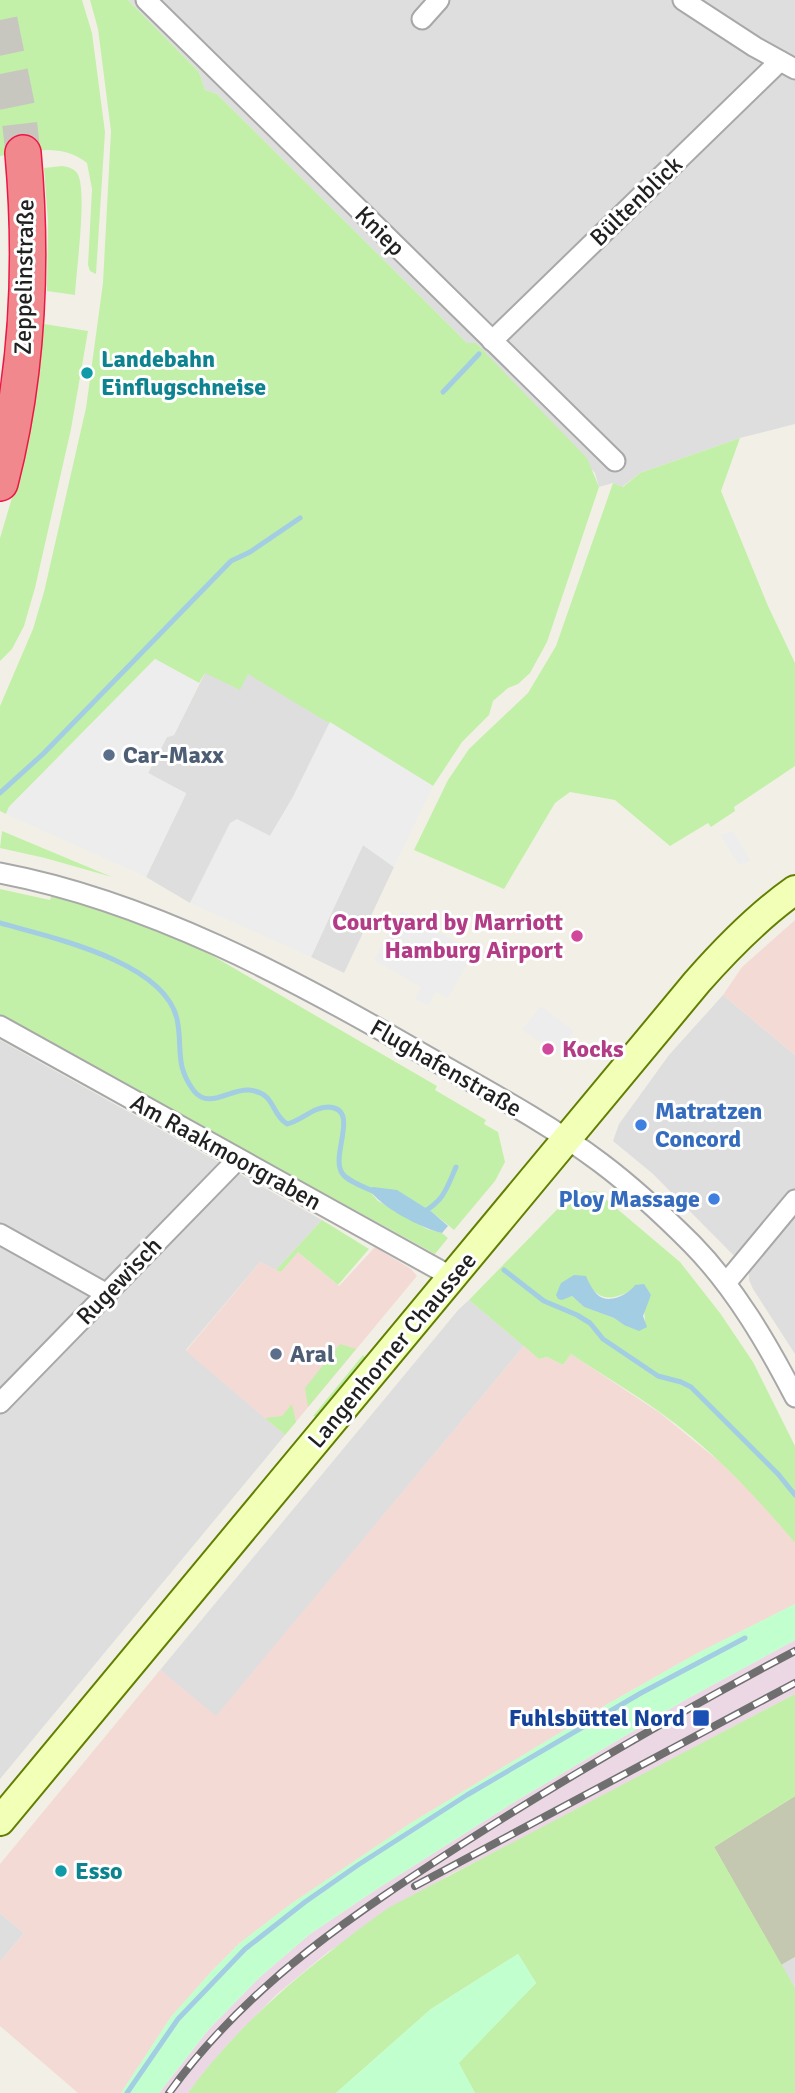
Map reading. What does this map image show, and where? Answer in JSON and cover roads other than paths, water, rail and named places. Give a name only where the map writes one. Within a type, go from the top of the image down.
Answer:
[{"type":"highway","name":"Zeppelinstraße","points":[[0,483],[15,415],[26,330],[29,240],[23,153]]},
{"type":"main road","name":"Langenhorner Chaussee","points":[[0,1821],[723,952],[766,911],[795,890]]},
{"type":"street","name":"Kniep","points":[[146,0],[615,461]]},
{"type":"street","points":[[422,19],[439,0]]},
{"type":"street","points":[[683,0],[790,63]]},
{"type":"street","name":"Bültenblick","points":[[492,341],[790,63]]},
{"type":"street","name":"Flughafenstraße","points":[[0,873],[106,901],[174,927],[243,958],[393,1037],[568,1140],[608,1168],[693,1245],[726,1283],[752,1321],[795,1397]]},
{"type":"street","name":"Am Raakmoorgraben","points":[[0,1026],[452,1277]]},
{"type":"street","name":"Rugewisch","points":[[0,1403],[238,1159]]},
{"type":"street","points":[[726,1283],[795,1200]]},
{"type":"street","points":[[0,1234],[107,1294]]},
{"type":"water","points":[[373,1187],[397,1190],[432,1212],[448,1226],[442,1233],[413,1222],[391,1210],[374,1196],[369,1189]]},
{"type":"water","points":[[574,1275],[586,1276],[597,1294],[608,1299],[624,1295],[635,1285],[644,1284],[651,1295],[643,1316],[647,1327],[639,1331],[624,1325],[614,1318],[584,1307],[572,1296],[558,1299],[556,1295],[561,1283]]},
{"type":"waterway","points":[[443,392],[479,354]]},
{"type":"waterway","points":[[0,793],[44,753],[231,561],[250,552],[300,518]]},
{"type":"waterway","points":[[0,923],[102,954],[151,982],[168,999],[177,1019],[181,1064],[188,1082],[200,1096],[213,1099],[242,1090],[258,1092],[268,1099],[287,1124],[323,1108],[338,1109],[344,1124],[339,1155],[342,1173],[352,1182],[375,1192]]},
{"type":"waterway","points":[[422,1213],[440,1199],[456,1167]]},
{"type":"waterway","points":[[504,1270],[544,1301],[590,1323],[603,1339],[658,1376],[691,1387],[778,1474],[795,1495]]},
{"type":"waterway","points":[[127,2093],[178,2019],[245,1949],[305,1902],[467,1795],[641,1693],[745,1638]]},
{"type":"tunnel","points":[[0,20],[18,109],[23,153]]},
{"type":"railway","points":[[169,2093],[200,2053],[234,2017],[270,1983],[346,1922],[428,1866],[550,1789],[671,1718],[795,1651]]},
{"type":"railway","points":[[415,1886],[795,1683]]},
{"type":"place","name":"Landebahn Einflugschneise","points":[[87,373]]},
{"type":"place","name":"Car-Maxx","points":[[109,755]]},
{"type":"place","name":"Courtyard by Marriott Hamburg Airport","points":[[577,936]]},
{"type":"place","name":"Kocks","points":[[548,1049]]},
{"type":"place","name":"Matratzen Concord","points":[[641,1125]]},
{"type":"place","name":"Ploy Massage","points":[[714,1199]]},
{"type":"place","name":"Aral","points":[[276,1354]]},
{"type":"place","name":"Fuhlsbüttel Nord","points":[[701,1718]]},
{"type":"place","name":"Esso","points":[[61,1871]]}]
